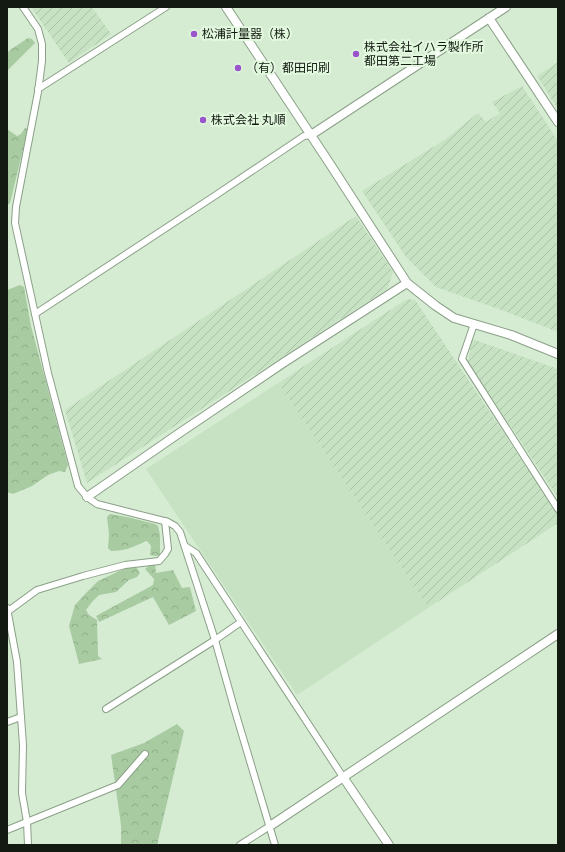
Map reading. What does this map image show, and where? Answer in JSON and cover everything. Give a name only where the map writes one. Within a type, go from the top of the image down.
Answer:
[{"type":"street","points":[[23,7],[41,36],[42,61],[16,207],[15,222],[48,373],[78,486],[87,497],[97,504],[168,522],[175,526],[180,532],[215,640],[275,845]]},
{"type":"street","points":[[38,89],[166,7]]},
{"type":"street","points":[[226,7],[407,283],[454,318],[511,335],[558,354]]},
{"type":"street","points":[[35,314],[210,200],[304,136],[311,135],[506,7]]},
{"type":"street","points":[[489,18],[558,122]]},
{"type":"street","points":[[87,497],[283,363],[407,283]]},
{"type":"street","points":[[474,324],[462,358],[558,509]]},
{"type":"street","points":[[28,845],[27,822],[22,793],[23,745],[17,662],[7,610],[37,590],[125,565],[159,561],[166,554],[168,549],[165,521]]},
{"type":"street","points":[[185,546],[196,553],[389,845]]},
{"type":"street","points":[[106,709],[241,622]]},
{"type":"street","points":[[240,845],[558,634]]},
{"type":"street","points":[[7,722],[21,717]]},
{"type":"street","points":[[7,830],[118,785],[145,754]]},
{"type":"shaded area","points":[[31,7],[92,7],[111,34],[69,63]]},
{"type":"shaded area","points":[[558,62],[558,109],[537,76]]},
{"type":"shaded area","points":[[522,86],[558,141],[558,332],[436,287],[406,257],[362,191],[446,139],[478,113],[486,122],[500,113],[492,102]]},
{"type":"shaded area","points":[[356,216],[393,272],[387,289],[87,483],[65,410]]},
{"type":"shaded area","points":[[407,299],[415,300],[558,514],[558,523],[428,608],[278,383]]},
{"type":"shaded area","points":[[472,339],[558,369],[558,498],[468,362]]},
{"type":"shaded area","points":[[278,383],[428,608],[297,695],[146,469]]},
{"type":"green space","points":[[28,38],[32,39],[35,43],[7,71],[7,53]]},
{"type":"green space","points":[[25,128],[28,129],[10,203],[7,205],[7,129],[17,136],[21,134]]},
{"type":"green space","points":[[20,285],[24,287],[31,326],[68,465],[65,472],[59,471],[48,475],[32,486],[13,494],[7,492],[7,290]]},
{"type":"green space","points":[[110,514],[155,524],[158,526],[160,535],[160,555],[150,555],[151,546],[146,541],[129,548],[111,551],[108,548],[109,534],[107,517]]},
{"type":"green space","points":[[152,563],[155,563],[156,573],[173,570],[182,588],[190,587],[196,611],[169,625],[153,597],[99,622],[96,616],[153,585],[154,579],[145,569]]},
{"type":"green space","points":[[130,566],[136,567],[140,573],[137,577],[129,580],[116,592],[99,595],[86,610],[89,615],[97,620],[98,656],[102,659],[79,664],[69,626],[75,605],[98,581]]},
{"type":"green space","points":[[177,724],[184,731],[157,845],[121,845],[121,825],[111,755],[144,743]]},
{"type":"place","name":"松浦計量器（株）","points":[[194,34]]},
{"type":"place","name":"株式会社イハラ製作所 都田第二工場","points":[[356,54]]},
{"type":"place","name":"（有）都田印刷","points":[[238,68]]},
{"type":"place","name":"株式会社 丸順","points":[[203,120]]}]
